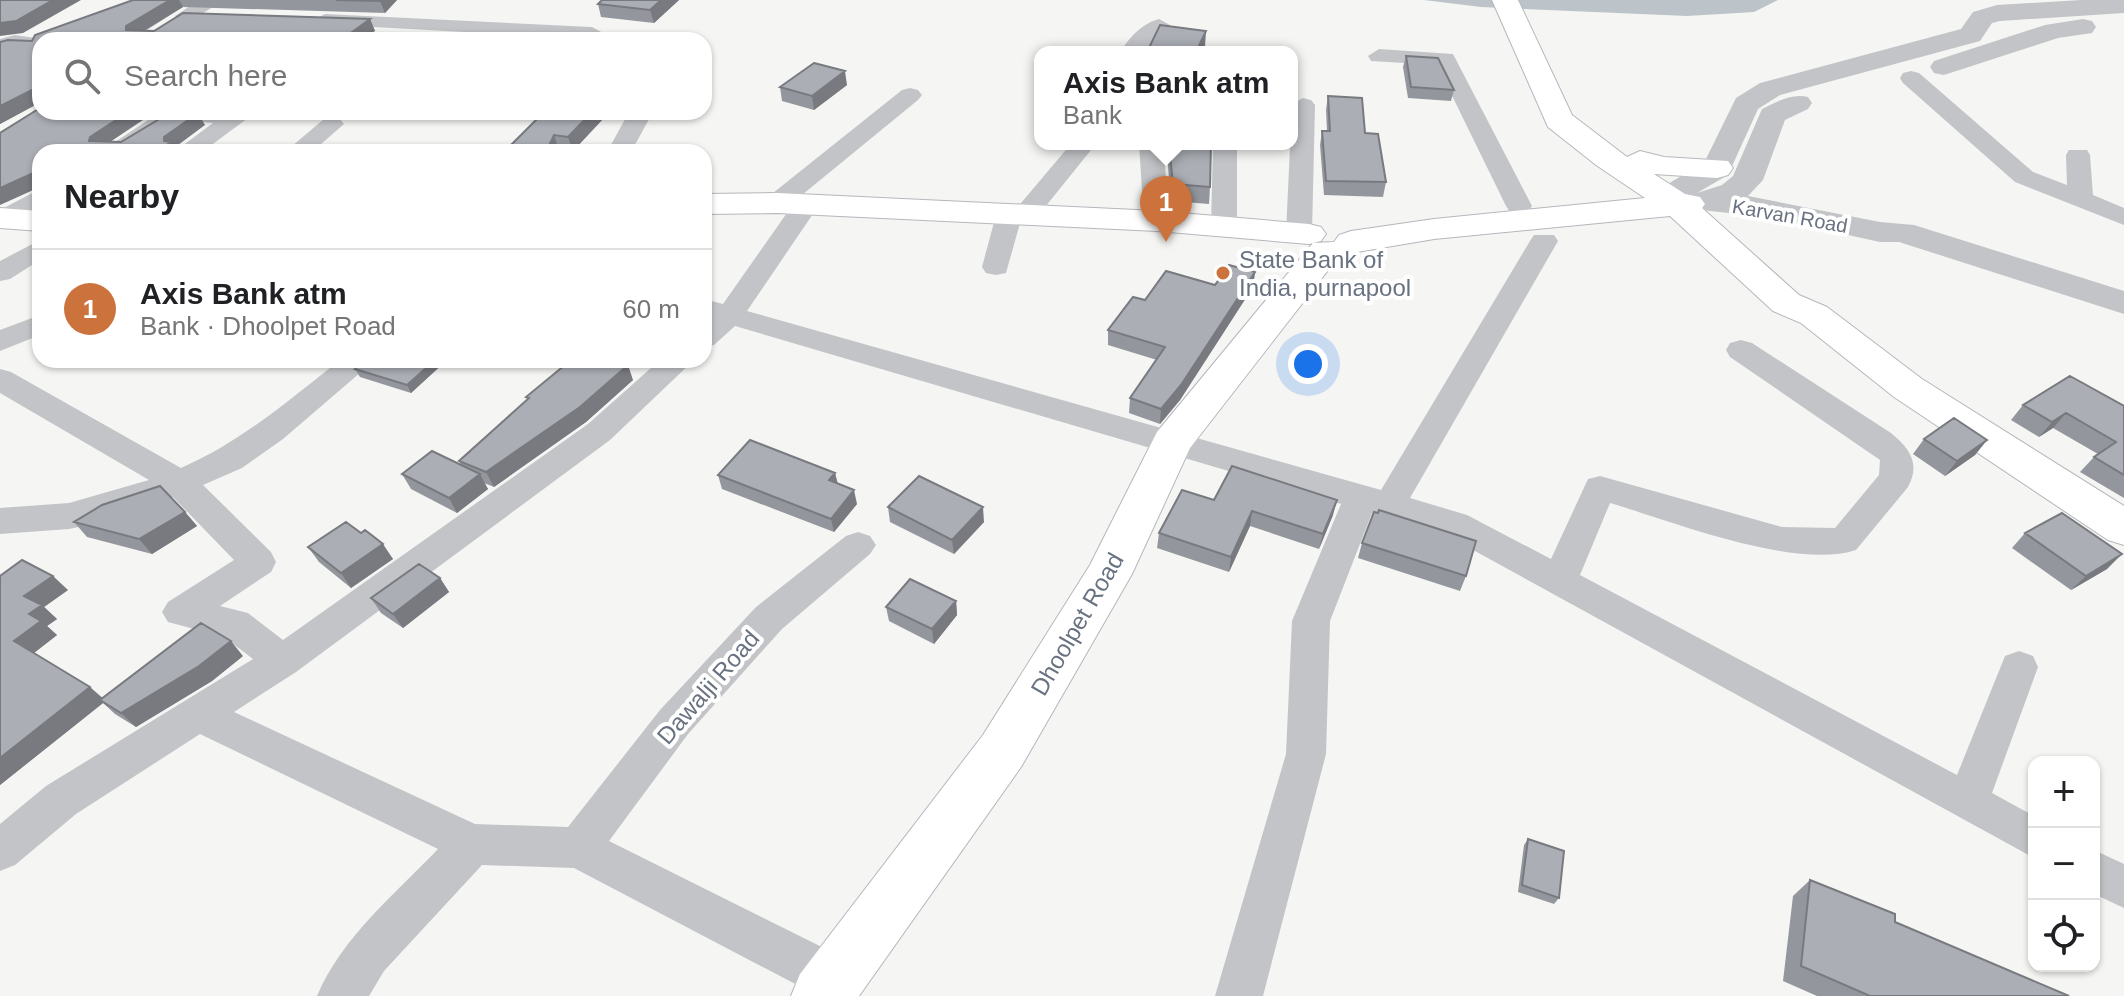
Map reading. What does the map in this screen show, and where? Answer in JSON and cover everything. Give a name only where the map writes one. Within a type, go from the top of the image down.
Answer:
[{"type":"main road","points":[[1505,0],[1607,158],[1695,191]]},
{"type":"main road","points":[[1534,0],[1553,39]]},
{"type":"main road","points":[[1578,115],[1640,161],[1664,167],[1695,191],[1786,303],[1814,315],[1908,388],[2124,528]]},
{"type":"main road","points":[[712,204],[792,204],[1157,221],[1324,238],[1519,206],[1695,191]]},
{"type":"main road","name":"Karvan Road","points":[[1324,238],[1449,227],[1695,191]]},
{"type":"main road","points":[[2,218],[32,220]]},
{"type":"main road","name":"Dhoolpet Road","points":[[828,988],[1002,751],[1109,574],[1172,442],[1324,238]]},
{"type":"street","points":[[214,0],[179,20],[232,18]]},
{"type":"street","points":[[336,2],[592,25],[310,11],[336,2]]},
{"type":"street","points":[[1695,191],[1746,104],[1770,89],[1971,35],[1982,18],[1997,13],[2124,5]]},
{"type":"street","points":[[1695,191],[1747,180],[1772,115],[1808,98],[1911,78],[2054,31],[2124,22]]},
{"type":"street","points":[[1135,46],[1159,25]]},
{"type":"street","points":[[0,46],[32,42]]},
{"type":"street","points":[[1940,45],[1973,58]]},
{"type":"street","points":[[1379,56],[1445,59],[1519,206]]},
{"type":"street","points":[[1911,78],[2024,177],[2124,217]]},
{"type":"street","points":[[910,95],[792,204],[717,311],[1455,524],[2028,835]]},
{"type":"street","points":[[1303,105],[1324,238]]},
{"type":"street","points":[[125,144],[163,120]]},
{"type":"street","points":[[198,144],[233,120]]},
{"type":"street","points":[[623,144],[637,120]]},
{"type":"street","points":[[307,144],[332,124]]},
{"type":"street","points":[[996,267],[1017,216],[1079,150]]},
{"type":"street","points":[[1151,150],[1157,221]]},
{"type":"street","points":[[1224,227],[1225,150]]},
{"type":"street","points":[[2078,155],[2080,199]]},
{"type":"street","name":"Karvan Road","points":[[1695,191],[1880,232],[1902,232],[2124,303]]},
{"type":"street","points":[[2,218],[32,201]]},
{"type":"street","points":[[1239,996],[1306,754],[1311,621],[1375,501],[1544,241]]},
{"type":"street","points":[[0,273],[32,253]]},
{"type":"street","points":[[0,341],[32,327]]},
{"type":"street","points":[[1560,580],[1600,488],[1782,540],[1844,541],[1896,478],[1897,456],[1880,441],[1741,350]]},
{"type":"street","points":[[0,521],[69,516],[98,510],[179,482],[230,460],[272,431],[350,368]]},
{"type":"street","points":[[0,851],[61,800],[282,661],[599,432],[670,368]]},
{"type":"street","points":[[0,379],[179,482],[258,562],[181,612],[235,624],[282,661]]},
{"type":"street","name":"Dawalji Road","points":[[578,848],[674,722],[769,618],[858,545]]},
{"type":"street","points":[[1968,801],[2019,667]]},
{"type":"street","points":[[196,713],[472,844],[578,848],[828,988]]},
{"type":"street","points":[[341,996],[368,955],[472,844]]},
{"type":"street","points":[[2100,874],[2124,887]]},
{"type":"shaded area","points":[[1424,0],[1778,0],[1754,12],[1687,16],[1481,7]]},
{"type":"building","points":[[0,0],[53,0],[16,21],[0,23]]},
{"type":"building","points":[[133,0],[170,0],[126,26],[126,30],[154,31],[183,13],[370,19],[352,32],[43,32]]},
{"type":"building","points":[[602,0],[661,0],[650,10],[598,4]]},
{"type":"building","points":[[1160,25],[1206,31],[1199,46],[1150,46]]},
{"type":"building","points":[[32,41],[32,90],[0,106],[0,42]]},
{"type":"building","points":[[1406,56],[1438,58],[1454,90],[1411,87]]},
{"type":"building","points":[[814,63],[845,71],[812,96],[780,87]]},
{"type":"building","points":[[1328,96],[1362,98],[1365,133],[1378,134],[1386,182],[1326,181],[1322,131],[1330,131]]},
{"type":"building","points":[[32,113],[32,120],[116,120],[90,137],[89,141],[121,142],[158,120],[188,120],[164,137],[164,141],[171,142],[168,144],[32,144],[32,174],[0,188],[0,133]]},
{"type":"building","points":[[536,120],[584,120],[568,137],[554,135],[550,144],[512,144]]},
{"type":"building","points":[[1170,150],[1211,150],[1210,187],[1173,184]]},
{"type":"building","points":[[1229,265],[1255,272],[1181,385],[1161,409],[1130,398],[1165,347],[1108,330],[1133,297],[1145,300],[1166,271],[1215,285]]},
{"type":"building","points":[[356,368],[426,368],[407,385]]},
{"type":"building","points":[[561,368],[625,368],[580,407],[486,472],[459,461],[529,398],[526,397]]},
{"type":"building","points":[[2070,376],[2124,406],[2124,475],[2094,457],[2116,442],[2066,413],[2052,422],[2023,405]]},
{"type":"building","points":[[1954,418],[1987,440],[1957,461],[1924,439]]},
{"type":"building","points":[[750,440],[835,473],[829,480],[854,490],[831,519],[718,475]]},
{"type":"building","points":[[432,451],[480,474],[449,498],[402,474]]},
{"type":"building","points":[[1232,466],[1337,500],[1323,534],[1252,511],[1231,557],[1159,533],[1182,490],[1214,500]]},
{"type":"building","points":[[919,476],[983,507],[952,540],[888,507]]},
{"type":"building","points":[[160,486],[185,512],[139,539],[74,522],[102,505]]},
{"type":"building","points":[[1379,510],[1476,541],[1466,576],[1362,543],[1374,512],[1378,513]]},
{"type":"building","points":[[2062,513],[2122,554],[2086,576],[2025,533]]},
{"type":"building","points":[[346,522],[361,533],[365,530],[383,544],[341,573],[308,547]]},
{"type":"building","points":[[22,560],[53,576],[24,596],[42,605],[29,614],[41,621],[14,641],[90,687],[0,758],[0,576]]},
{"type":"building","points":[[419,564],[440,578],[393,614],[371,598]]},
{"type":"building","points":[[910,579],[956,601],[932,629],[886,607]]},
{"type":"building","points":[[201,623],[231,641],[199,666],[121,713],[100,700]]},
{"type":"building","points":[[1528,839],[1564,851],[1559,898],[1522,885]]},
{"type":"building","points":[[1810,880],[1895,914],[1895,922],[2069,996],[1870,996],[1801,966]]},
{"type":"place","name":"Axis Bank atm","points":[[1166,242]]},
{"type":"place","name":"State Bank of India, purnapool","points":[[1223,273]]}]
